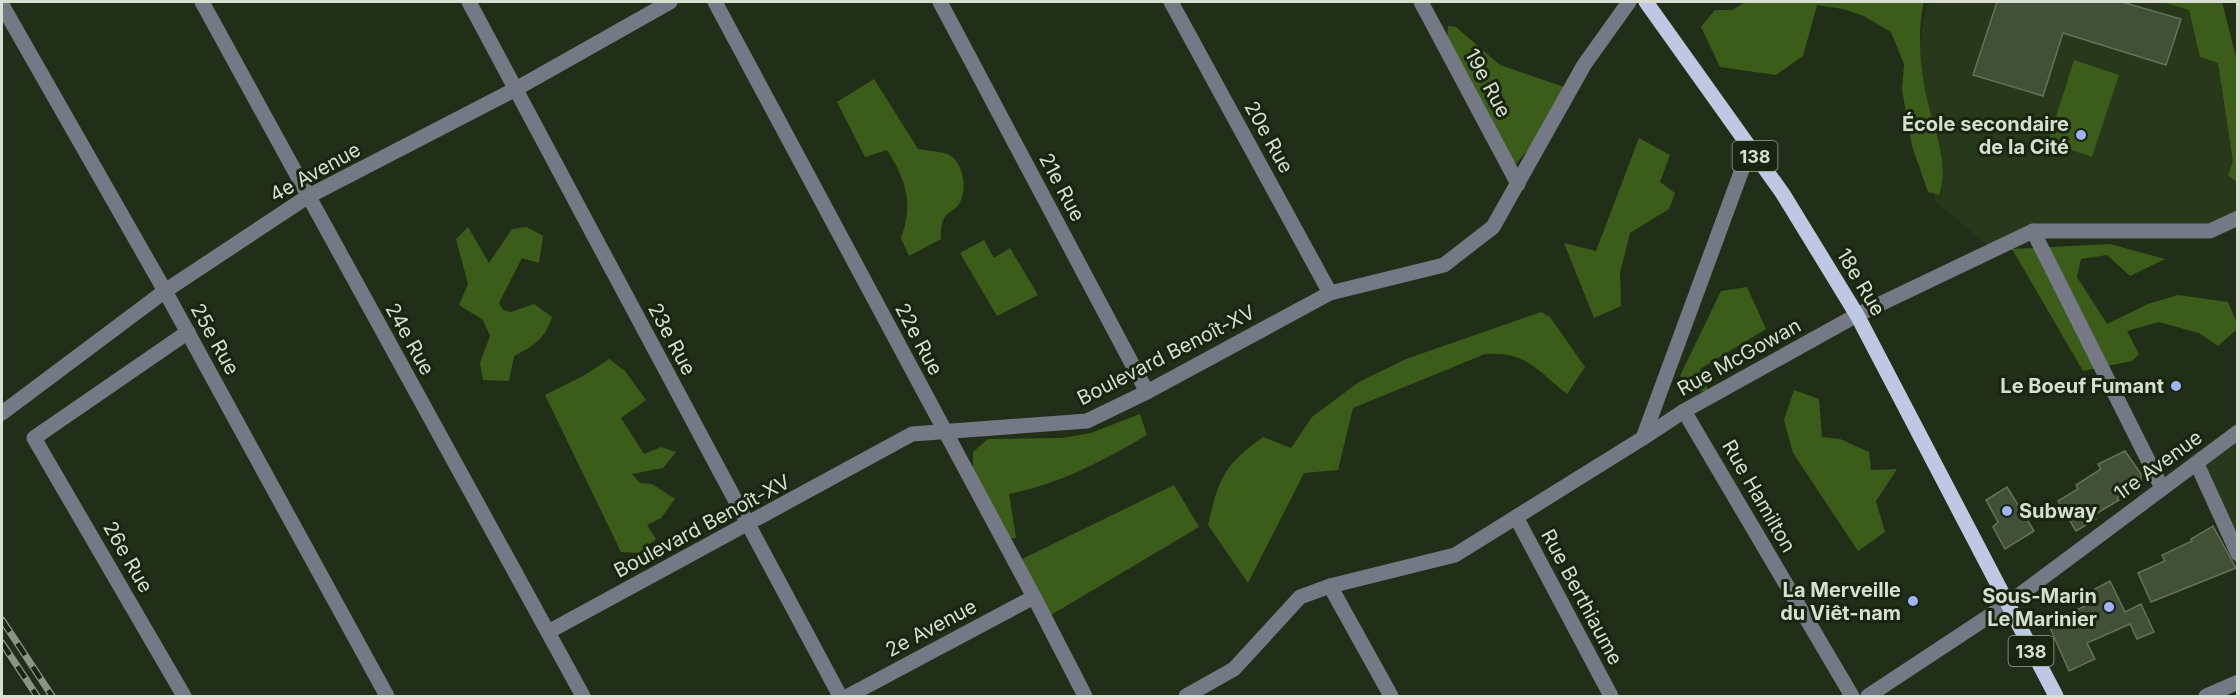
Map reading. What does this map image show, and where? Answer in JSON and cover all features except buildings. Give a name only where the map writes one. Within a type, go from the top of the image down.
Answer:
[{"type":"main road","name":"18e Rue","points":[[1646,2],[1783,194],[1857,315],[2006,605]]},
{"type":"main road","name":"138","points":[[2006,605],[2056,696]]},
{"type":"street","name":"24e Rue","points":[[202,2],[583,696]]},
{"type":"street","name":"23e Rue","points":[[469,2],[514,90],[840,696]]},
{"type":"street","name":"4e Avenue","points":[[2,413],[165,291],[307,197],[514,90],[670,2]]},
{"type":"street","name":"22e Rue","points":[[715,2],[1034,597],[1084,696]]},
{"type":"street","name":"21e Rue","points":[[940,2],[1147,392]]},
{"type":"street","name":"20e Rue","points":[[1171,2],[1330,293]]},
{"type":"street","name":"19e Rue","points":[[1421,2],[1518,184]]},
{"type":"street","name":"Boulevard Benoît-XV","points":[[548,633],[912,434],[1087,422],[1330,293],[1444,265],[1493,227],[1584,66],[1612,22],[1629,2]]},
{"type":"street","name":"25e Rue","points":[[2,5],[188,332],[387,696]]},
{"type":"street","points":[[1643,438],[1750,148]]},
{"type":"street","points":[[2162,488],[2032,231],[2210,231],[2238,218]]},
{"type":"street","name":"Rue McGowan","points":[[1186,696],[1234,669],[1300,597],[1330,586],[1455,555],[1684,411],[1857,315],[2032,231]]},
{"type":"street","name":"26e Rue","points":[[184,696],[34,438],[188,332]]},
{"type":"street","name":"Rue Hamilton","points":[[1684,411],[1852,696]]},
{"type":"street","name":"1re Avenue","points":[[1870,696],[2006,605],[2238,432]]},
{"type":"street","points":[[2197,464],[2238,554]]},
{"type":"street","name":"Rue Berthiaume","points":[[1516,517],[1611,696]]},
{"type":"street","points":[[1330,586],[1391,696]]},
{"type":"street","name":"2e Avenue","points":[[848,696],[1034,597]]},
{"type":"street","points":[[2206,696],[2238,682]]},
{"type":"shaded area","name":"École secondaire de la Cité","points":[[1929,2],[2222,2],[2237,61],[2237,218],[2210,231],[2033,231],[1992,249],[1935,201],[1915,69],[1924,17]]},
{"type":"shaded area","points":[[2237,432],[2237,555],[2197,464]]},
{"type":"green space","points":[[1746,2],[1924,2],[1920,36],[1921,60],[1926,95],[1942,158],[1942,183],[1939,195],[1928,192],[1912,146],[1902,90],[1904,64],[1891,32],[1864,16],[1843,9],[1817,5],[1803,56],[1776,75],[1720,67],[1701,27],[1715,10],[1732,10]]},
{"type":"green space","points":[[2163,2],[2222,2],[2237,61],[2237,182],[2228,175],[2233,161],[2218,63],[2200,57],[2189,10]]},
{"type":"green space","points":[[1448,26],[1456,27],[1500,65],[1570,89],[1536,140],[1516,164],[1500,145],[1447,40]]},
{"type":"green space","points":[[2074,60],[2119,75],[2092,157],[2048,142]]},
{"type":"green space","points":[[874,79],[918,149],[948,154],[955,160],[963,176],[963,195],[958,205],[945,217],[941,239],[909,256],[901,238],[907,214],[907,203],[899,171],[887,150],[865,157],[837,102]]},
{"type":"green space","points":[[1639,138],[1670,155],[1660,182],[1675,193],[1669,209],[1630,233],[1620,273],[1621,306],[1594,318],[1564,243],[1596,251]]},
{"type":"green space","points":[[468,227],[489,263],[512,229],[527,227],[543,236],[539,263],[522,258],[499,303],[503,310],[511,312],[534,304],[552,317],[546,331],[538,341],[514,356],[509,381],[483,380],[480,363],[490,336],[483,320],[459,305],[468,284],[456,239]]},
{"type":"green space","points":[[984,240],[994,258],[1010,248],[1038,295],[997,316],[960,253]]},
{"type":"green space","points":[[2110,244],[2165,259],[2130,276],[2107,255],[2081,259],[2077,277],[2107,324],[2148,304],[2178,295],[2228,302],[2237,323],[2237,329],[2218,346],[2199,333],[2159,322],[2127,331],[2139,354],[2132,361],[2083,371],[2012,249]]},
{"type":"green space","points":[[1747,287],[1766,329],[1700,369],[1709,393],[1695,390],[1680,376],[1721,291]]},
{"type":"green space","points":[[1541,312],[1550,317],[1585,367],[1567,394],[1539,370],[1521,359],[1499,354],[1485,354],[1353,408],[1338,470],[1304,473],[1248,583],[1208,525],[1220,484],[1239,456],[1263,437],[1291,448],[1312,417],[1359,382],[1406,359]]},
{"type":"green space","points":[[609,359],[625,371],[646,400],[621,418],[644,454],[661,447],[676,452],[663,468],[632,474],[640,483],[652,484],[675,499],[661,518],[647,525],[656,539],[638,553],[621,552],[545,395],[585,375]]},
{"type":"green space","points":[[1794,390],[1819,399],[1822,437],[1840,439],[1869,452],[1871,470],[1897,469],[1876,501],[1885,532],[1858,551],[1793,453],[1784,420]]},
{"type":"green space","points":[[1140,414],[1147,435],[1114,454],[1063,478],[1009,494],[1016,538],[1004,539],[973,471],[973,452],[988,439],[1062,438],[1091,433]]},
{"type":"green space","points":[[1174,485],[1199,527],[1051,615],[1020,560]]},
{"type":"railway","points":[[2,620],[52,696]]},
{"type":"railway","points":[[2,643],[37,696]]},
{"type":"place","name":"École secondaire de la Cité","points":[[2081,135]]},
{"type":"place","name":"Le Boeuf Fumant","points":[[2176,386]]},
{"type":"place","name":"Subway","points":[[2007,511]]},
{"type":"place","name":"La Merveille du Viêt-nam","points":[[1913,601]]},
{"type":"place","name":"Sous-Marin Le Marinier","points":[[2109,607]]}]
